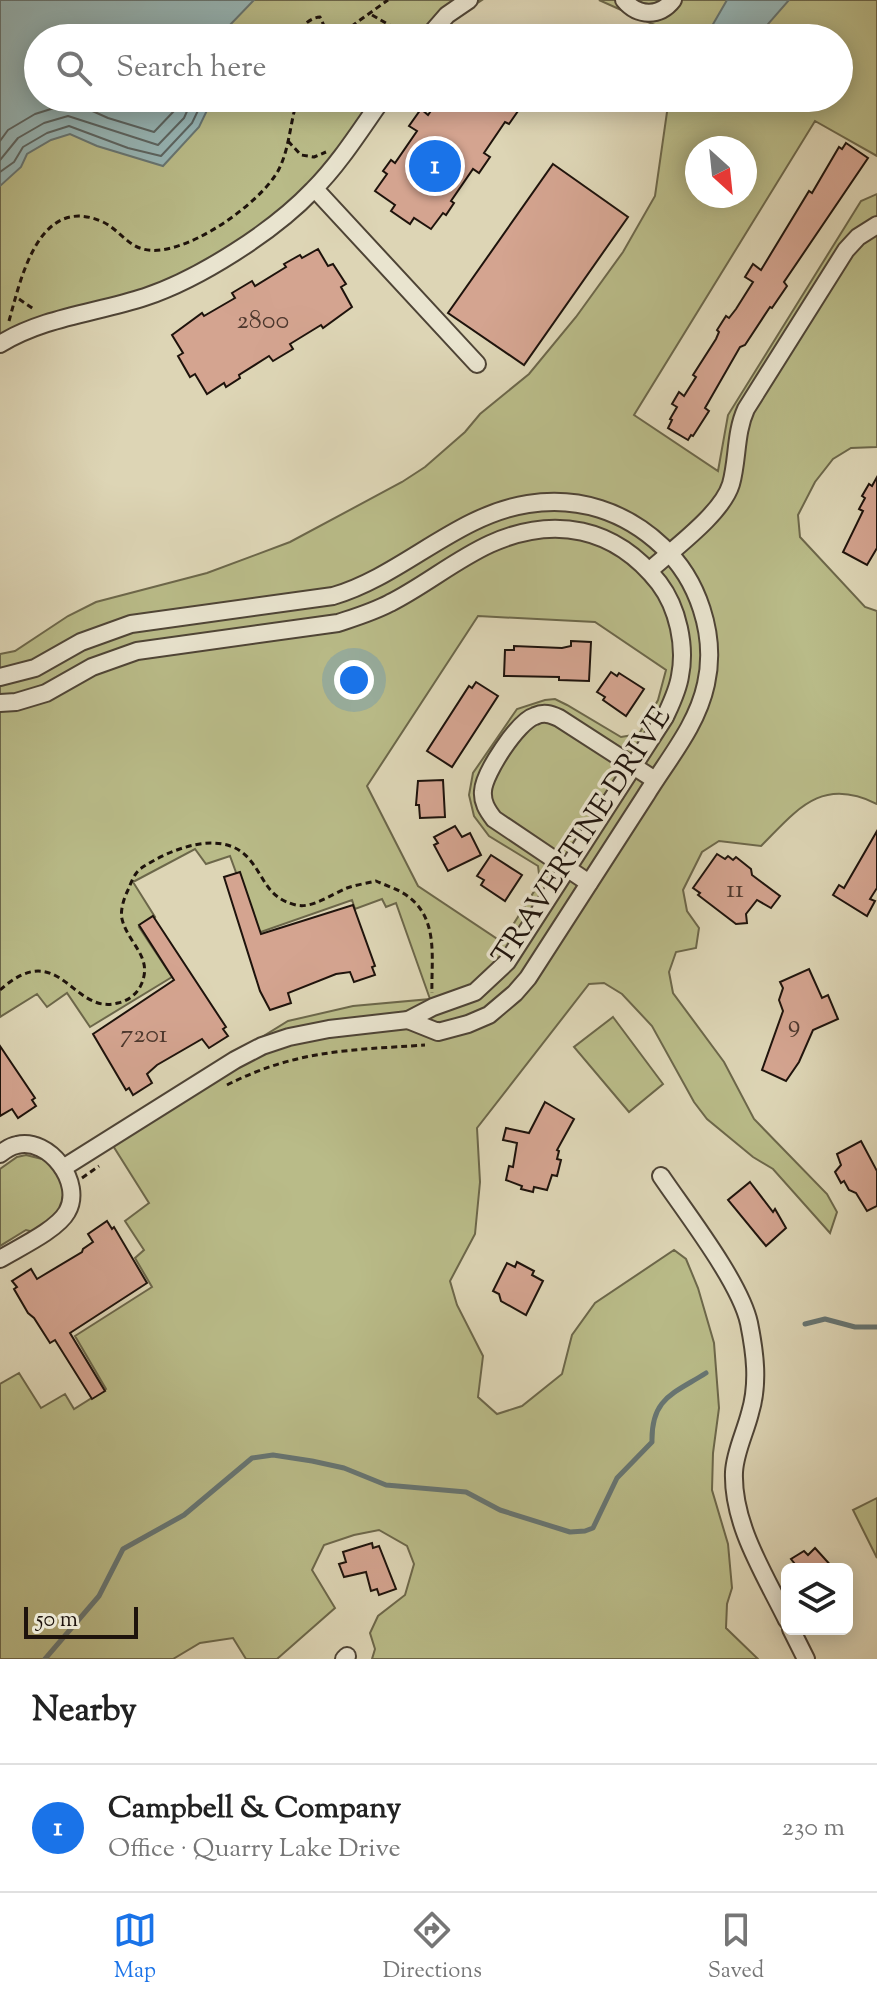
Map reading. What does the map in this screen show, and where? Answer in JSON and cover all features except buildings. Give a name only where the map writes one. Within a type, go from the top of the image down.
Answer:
[{"type":"street","points":[[439,24],[469,0]]},
{"type":"street","points":[[624,0],[636,11],[644,13],[662,10],[673,0]]},
{"type":"street","points":[[0,344],[45,323],[142,298],[207,270],[298,205],[315,189],[373,112]]},
{"type":"street","points":[[315,189],[477,364]]},
{"type":"street","points":[[649,571],[717,510],[727,495],[740,422],[746,409],[846,250],[858,237],[877,225]]},
{"type":"street","name":"TRAVERTINE DRIVE","points":[[0,677],[35,668],[81,642],[131,624],[333,596],[355,590],[475,521],[505,509],[529,504],[580,503],[601,508],[650,534],[687,575],[703,611],[708,632],[707,682],[689,729],[528,978],[515,993],[489,1015],[438,1032],[408,1020]]},
{"type":"street","name":"TRAVERTINE DRIVE","points":[[0,703],[16,702],[46,693],[92,667],[137,651],[338,623],[364,615],[391,603],[487,545],[533,530],[576,529],[592,533],[633,556],[663,589],[681,636],[680,677],[665,717],[496,975],[475,992],[408,1020],[329,1029],[262,1046],[63,1168]]},
{"type":"street","points":[[589,883],[494,819],[484,801],[486,778],[526,720],[538,714],[549,714],[655,780]]},
{"type":"street","points":[[0,1154],[18,1144],[29,1144],[52,1155],[63,1168],[72,1197],[69,1210],[60,1221],[0,1259]]},
{"type":"street","points":[[661,1176],[733,1285],[749,1321],[756,1390],[737,1452],[734,1490],[747,1537],[781,1608]]},
{"type":"street","points":[[794,1635],[806,1659]]},
{"type":"path","points":[[356,24],[388,0]]},
{"type":"path","points":[[371,14],[388,24]]},
{"type":"path","points":[[304,24],[320,17],[323,24]]},
{"type":"path","points":[[9,321],[35,242],[55,224],[69,218],[100,221],[142,249],[160,251],[187,245],[258,197],[277,173],[295,112]]},
{"type":"path","points":[[288,141],[301,155],[314,157],[326,152]]},
{"type":"path","points":[[17,298],[35,310]]},
{"type":"path","points":[[0,990],[25,973],[39,971],[69,982],[102,1006],[130,998],[146,975],[145,961],[126,931],[121,915],[125,896],[137,871],[179,847],[229,843],[243,851],[274,895],[298,906],[376,881],[411,898],[428,923],[431,936],[433,1007]]},
{"type":"path","points":[[216,1092],[277,1062],[322,1052],[433,1044],[440,1039],[438,1032]]},
{"type":"path","points":[[79,1180],[98,1166]]},
{"type":"green space","points":[[0,0],[482,0],[448,24],[24,24],[24,112],[383,112],[338,175],[303,212],[211,276],[146,305],[46,330],[0,351]]},
{"type":"green space","points":[[599,0],[877,0],[877,156],[815,121],[634,415],[718,471],[728,415],[861,201],[877,194],[877,447],[851,448],[833,459],[815,482],[798,515],[800,537],[865,607],[877,611],[877,804],[857,796],[825,795],[786,820],[761,846],[719,841],[702,852],[683,890],[687,911],[699,928],[696,948],[676,952],[669,972],[673,993],[724,1062],[754,1119],[827,1194],[837,1212],[830,1233],[773,1169],[753,1157],[707,1119],[694,1102],[652,1026],[622,994],[604,983],[589,984],[477,1128],[480,1182],[475,1234],[450,1281],[457,1305],[483,1356],[478,1397],[497,1414],[522,1406],[562,1374],[572,1335],[595,1303],[674,1250],[686,1259],[714,1343],[719,1408],[712,1490],[728,1544],[732,1588],[727,1604],[726,1628],[758,1659],[372,1659],[375,1649],[370,1633],[378,1616],[405,1595],[414,1564],[407,1546],[379,1530],[324,1545],[312,1570],[335,1608],[277,1659],[246,1659],[233,1638],[200,1643],[173,1659],[0,1659],[0,1384],[19,1373],[41,1408],[65,1394],[74,1409],[106,1389],[75,1336],[152,1287],[135,1258],[144,1250],[125,1221],[149,1203],[105,1133],[288,1021],[353,1006],[430,999],[396,903],[386,907],[382,899],[355,909],[352,900],[258,933],[230,856],[206,864],[195,849],[133,882],[155,917],[139,927],[172,977],[90,1027],[67,993],[47,1007],[37,994],[0,1017],[0,654],[15,651],[68,616],[96,602],[207,573],[290,542],[402,482],[425,467],[465,432],[480,414],[529,374],[576,317],[623,252],[655,196],[667,112],[853,112],[853,24],[652,24]],"holes":[[[478,616],[595,622],[666,670],[658,700],[639,734],[621,737],[555,699],[545,700],[517,709],[473,773],[469,795],[474,816],[489,836],[538,866],[540,882],[502,942],[418,886],[367,786]]]},
{"type":"green space","points":[[613,1017],[663,1084],[629,1112],[574,1047]]},
{"type":"green space","points":[[26,1155],[46,1160],[55,1171],[64,1191],[64,1205],[55,1218],[34,1232],[26,1230],[0,1246],[0,1169],[17,1157]]},
{"type":"green space","points":[[877,1498],[877,1558],[853,1510]]},
{"type":"water","points":[[0,0],[254,0],[231,24],[24,24],[24,112],[206,112],[199,127],[163,166],[97,146],[70,134],[51,140],[27,154],[21,167],[0,186]]},
{"type":"water","points":[[727,0],[789,0],[768,24],[713,24]]},
{"type":"waterway","points":[[805,1324],[825,1319],[855,1327],[877,1327]]},
{"type":"waterway","points":[[45,1659],[99,1596],[123,1549],[184,1515],[252,1458],[273,1455],[312,1461],[344,1468],[386,1485],[466,1492],[500,1510],[570,1532],[585,1531],[593,1528],[617,1478],[652,1442],[655,1416],[660,1406],[674,1392],[706,1373]]},
{"type":"place","name":"Campbell & Company","points":[[435,166]]}]
